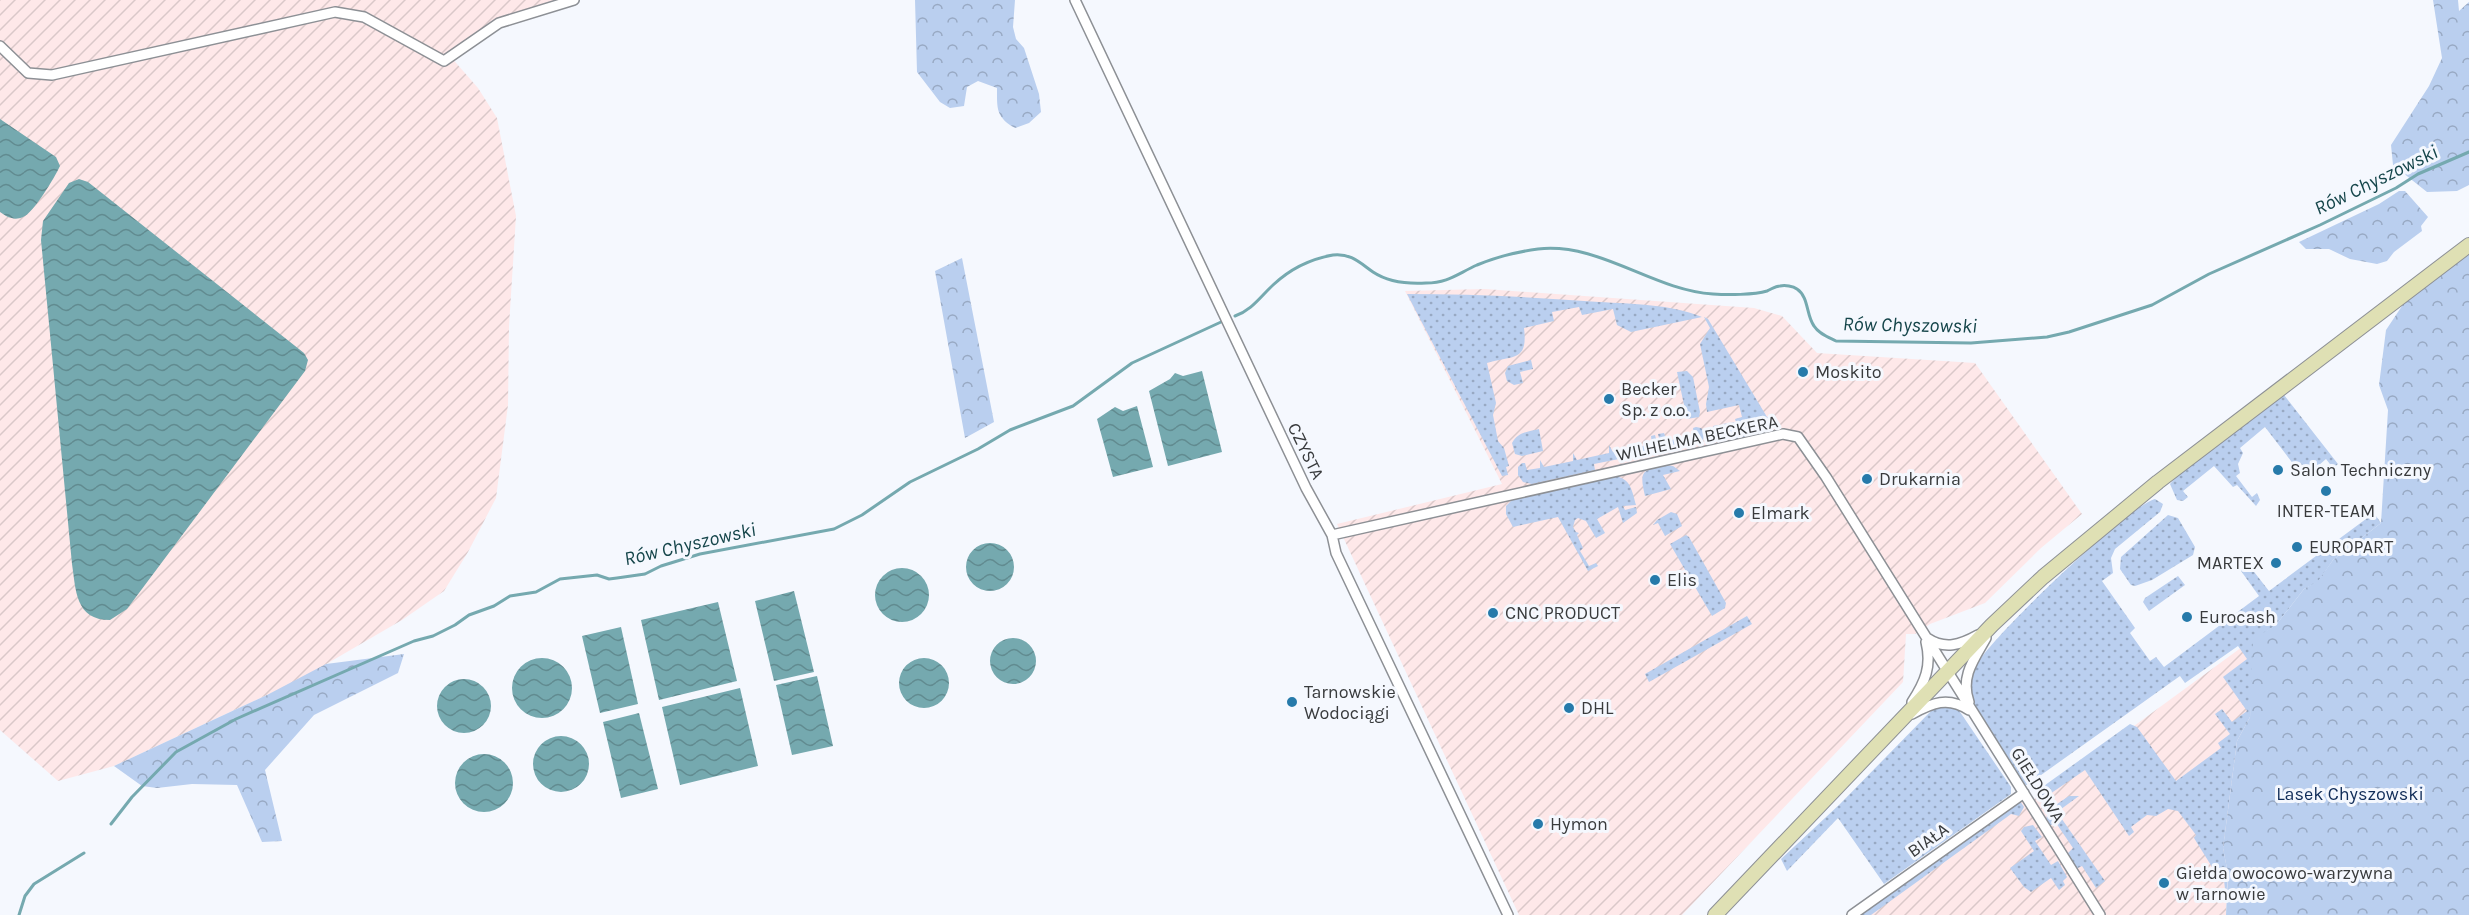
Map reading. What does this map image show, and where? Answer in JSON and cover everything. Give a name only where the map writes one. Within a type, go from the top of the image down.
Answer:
[{"type":"main road","points":[[1715,915],[1992,625],[2051,570],[2148,489],[2469,245]]},
{"type":"street","points":[[0,46],[28,73],[52,75],[335,12],[364,17],[444,61],[499,23],[574,0]]},
{"type":"street","name":"CZYSTA","points":[[1075,0],[1306,488],[1332,535],[1336,553],[1508,915]]},
{"type":"street","name":"WILHELMA BECKERA","points":[[1332,535],[1783,434],[1798,437],[1947,672]]},
{"type":"street","points":[[1925,637],[1941,645],[1952,646],[1977,636],[1992,625]]},
{"type":"street","points":[[1973,713],[1966,692],[1966,675],[1992,625]]},
{"type":"street","points":[[1902,720],[1926,677],[1929,667],[1925,637]]},
{"type":"street","name":"GIEŁDOWA","points":[[1947,672],[2100,915]]},
{"type":"street","points":[[1902,720],[1939,702],[1954,702],[1973,713]]},
{"type":"street","name":"BIAŁA","points":[[1852,915],[2024,793]]},
{"type":"shaded area","points":[[0,0],[574,0],[499,23],[450,56],[478,88],[497,118],[516,216],[509,326],[508,405],[496,498],[468,552],[444,591],[402,620],[297,681],[114,766],[58,781],[0,730]]},
{"type":"shaded area","points":[[1485,289],[1754,308],[1782,316],[1817,353],[1975,363],[2082,514],[2041,548],[1985,603],[1930,624],[1915,634],[1906,634],[1903,682],[1682,915],[1519,915],[1337,524],[1502,484],[1405,291]]},
{"type":"shaded area","points":[[2253,639],[2250,717],[2237,741],[2223,848],[2228,874],[2226,915],[1860,915],[2024,793],[2030,802]]},
{"type":"green space","points":[[915,0],[1015,0],[1013,27],[1016,39],[1024,48],[1039,94],[1041,112],[1029,123],[1015,128],[1004,120],[999,112],[997,88],[978,81],[967,87],[964,106],[950,108],[940,102],[917,72]]},
{"type":"green space","points":[[2433,0],[2458,0],[2459,11],[2469,2],[2469,185],[2457,191],[2427,192],[2393,165],[2391,145],[2429,86],[2442,58]]},
{"type":"green space","points":[[2399,191],[2405,191],[2428,217],[2421,226],[2422,231],[2394,252],[2387,261],[2377,264],[2350,259],[2329,249],[2306,249],[2299,242],[2379,204]]},
{"type":"green space","name":"Lasek Chyszowski","points":[[2469,252],[2469,915],[2226,915],[2228,874],[2223,848],[2237,741],[2250,717],[2253,639],[2276,625],[2304,589],[2318,581],[2333,560],[2381,523],[2388,410],[2379,385],[2386,330],[2408,297]]},
{"type":"green space","points":[[962,258],[994,422],[965,438],[935,271]]},
{"type":"green space","points":[[1407,294],[1503,296],[1638,304],[1677,309],[1702,317],[1631,332],[1617,325],[1613,309],[1582,315],[1579,307],[1552,312],[1554,321],[1524,328],[1524,347],[1521,352],[1512,357],[1487,363],[1496,403],[1493,415],[1498,441],[1504,448],[1509,466],[1506,467],[1508,475],[1502,476]]},
{"type":"green space","points":[[1704,317],[1708,319],[1767,417],[1773,414],[1767,432],[1733,440],[1722,438],[1716,432],[1713,426],[1718,425],[1723,428],[1723,436],[1731,434],[1729,428],[1722,424],[1736,422],[1735,419],[1742,417],[1739,405],[1707,412],[1709,387],[1700,344],[1710,328]]},
{"type":"green space","points":[[1531,360],[1533,369],[1520,372],[1523,383],[1514,385],[1507,381],[1505,373],[1508,366]]},
{"type":"green space","points":[[1687,371],[1693,377],[1700,412],[1699,417],[1687,419],[1677,372]]},
{"type":"green space","points":[[2284,395],[2338,464],[2333,468],[2326,459],[2304,478],[2265,427],[2240,448],[2243,453],[2238,464],[2240,473],[2236,476],[2252,497],[2257,493],[2260,500],[2256,506],[2237,485],[2233,487],[2214,466],[2183,491],[2188,497],[2183,501],[2177,500],[2170,484],[2177,476]]},
{"type":"green space","points":[[1696,427],[1705,432],[1703,441],[1662,450],[1658,434],[1664,433],[1667,441],[1694,435],[1693,428]]},
{"type":"green space","points":[[1539,429],[1543,451],[1522,456],[1515,454],[1512,443],[1514,439],[1523,433]]},
{"type":"green space","points":[[1655,435],[1659,451],[1594,464],[1595,470],[1532,484],[1523,482],[1518,475],[1518,467],[1522,463],[1525,463],[1527,470],[1540,468],[1540,460],[1544,467],[1573,461],[1573,453],[1577,460],[1609,453],[1609,445],[1613,452],[1652,444],[1651,436]]},
{"type":"green space","points":[[1673,466],[1680,471],[1663,475],[1671,489],[1645,496],[1642,481],[1644,473],[1652,468]]},
{"type":"green space","points":[[1614,476],[1624,479],[1632,490],[1636,505],[1623,506],[1625,510],[1636,507],[1637,513],[1623,523],[1618,507],[1597,519],[1605,533],[1596,538],[1586,521],[1578,518],[1575,520],[1573,527],[1579,533],[1577,535],[1583,548],[1580,551],[1589,566],[1596,563],[1598,566],[1588,571],[1558,517],[1513,527],[1506,514],[1506,506],[1514,498]]},
{"type":"green space","points":[[2155,499],[2163,504],[2160,512],[2115,549],[2111,558],[2113,573],[2102,581],[2135,628],[2130,633],[2150,661],[2156,657],[2164,667],[2259,596],[2236,564],[2244,559],[2269,591],[2374,513],[2381,523],[2333,560],[2318,582],[2304,589],[2276,625],[2267,631],[2252,696],[2250,717],[2237,741],[2223,848],[2228,874],[2226,898],[2224,880],[2217,875],[2194,838],[2196,835],[2178,811],[2168,809],[2156,816],[2147,815],[2131,827],[2134,832],[2129,836],[2085,770],[2047,796],[2038,798],[2035,796],[2041,788],[2130,724],[2137,727],[2176,781],[2221,748],[2218,743],[2230,734],[2215,714],[2222,709],[2232,722],[2247,711],[2223,677],[2247,659],[2238,646],[2185,683],[2180,676],[2027,785],[2023,784],[1976,709],[1972,694],[1974,669],[2003,632],[2090,548],[2140,507]]},
{"type":"green space","points":[[1671,512],[1677,514],[1682,526],[1665,536],[1658,523],[1653,525]]},
{"type":"green space","points":[[2168,515],[2178,518],[2195,547],[2193,555],[2152,580],[2135,586],[2131,585],[2120,569],[2121,557]]},
{"type":"green space","points":[[1686,535],[1726,603],[1725,608],[1712,616],[1670,544]]},
{"type":"green space","points":[[2178,576],[2185,585],[2149,611],[2143,602],[2145,598]]},
{"type":"green space","points":[[1747,616],[1752,624],[1649,682],[1645,674]]},
{"type":"green space","points":[[404,654],[398,673],[314,715],[265,770],[282,841],[262,842],[237,785],[192,784],[157,788],[142,786],[114,766],[267,695],[326,664]]},
{"type":"green space","points":[[1947,704],[1958,709],[2011,787],[2011,794],[1884,884],[1838,818],[1787,871],[1781,859],[1840,804],[1931,711],[1940,705]]},
{"type":"green space","points":[[2069,796],[2079,796],[2057,812],[2105,881],[2096,888],[2082,866],[2076,869],[2067,854],[2073,848],[2056,823],[2049,826],[2046,820],[2048,810]]},
{"type":"green space","points":[[2020,801],[2024,807],[2019,816],[2011,814],[1871,915],[1859,915]]},
{"type":"green space","points":[[2033,825],[2042,837],[2035,841],[2051,865],[2058,861],[2067,877],[2063,881],[2065,885],[2059,890],[2051,878],[2031,892],[2024,887],[2010,868],[2034,851],[2021,831],[2024,827]]},
{"type":"water","points":[[0,119],[56,157],[60,166],[38,202],[27,214],[17,219],[0,212]]},
{"type":"water","points":[[79,179],[88,182],[304,353],[308,360],[305,371],[127,609],[110,620],[98,619],[84,609],[79,602],[75,584],[41,240],[43,221],[69,183]]},
{"type":"water","points":[[1202,371],[1222,452],[1168,466],[1149,391],[1170,379],[1175,373],[1183,376]]},
{"type":"water","points":[[1137,406],[1153,467],[1113,477],[1097,419],[1115,407],[1123,411]]},
{"type":"water","points":[[985,543],[995,543],[1010,553],[1014,567],[1013,576],[1004,587],[995,591],[985,591],[970,581],[966,572],[966,562],[976,547]]},
{"type":"water","points":[[902,568],[912,570],[921,576],[927,585],[929,595],[927,605],[921,614],[912,620],[902,622],[892,620],[883,614],[877,605],[875,595],[877,585],[883,576],[892,570]]},
{"type":"water","points":[[794,591],[814,672],[774,681],[755,601]]},
{"type":"water","points":[[718,602],[737,681],[659,700],[641,620]]},
{"type":"water","points":[[621,627],[638,704],[600,713],[582,636]]},
{"type":"water","points":[[1013,638],[1029,645],[1036,661],[1029,677],[1013,684],[997,677],[990,661],[997,645]]},
{"type":"water","points":[[536,658],[548,658],[559,663],[567,671],[572,688],[570,700],[559,713],[548,718],[536,718],[525,713],[517,705],[512,694],[512,682],[517,671],[525,663]]},
{"type":"water","points":[[924,658],[942,665],[949,683],[942,701],[924,708],[906,701],[899,683],[906,665]]},
{"type":"water","points":[[817,676],[833,746],[792,755],[776,685]]},
{"type":"water","points":[[459,679],[469,679],[479,683],[487,691],[491,706],[487,721],[479,729],[469,733],[459,733],[449,729],[441,721],[437,711],[437,701],[441,691],[449,683]]},
{"type":"water","points":[[740,688],[758,766],[680,785],[662,707]]},
{"type":"water","points":[[639,713],[658,789],[621,798],[603,722]]},
{"type":"water","points":[[561,736],[572,738],[581,744],[587,753],[589,764],[587,775],[581,784],[572,790],[561,792],[550,790],[541,784],[535,775],[533,764],[535,753],[541,744],[550,738]]},
{"type":"water","points":[[478,754],[490,754],[505,762],[513,777],[513,789],[505,804],[490,812],[478,812],[463,804],[455,789],[455,777],[463,762]]},
{"type":"waterway","name":"Rów Chyszowski","points":[[1235,316],[1251,307],[1273,285],[1293,270],[1308,262],[1333,255],[1350,257],[1373,272],[1399,282],[1434,283],[1447,280],[1477,265],[1506,255],[1538,249],[1561,249],[1605,259],[1691,291],[1740,294],[1767,291],[1778,286],[1793,287],[1804,297],[1811,322],[1816,329],[1836,341],[1971,343],[2047,337],[2152,305],[2209,274],[2320,225],[2396,188],[2418,174],[2469,152]]},
{"type":"waterway","name":"Rów Chyszowski","points":[[111,824],[132,797],[176,752],[236,719],[414,641],[433,636],[469,615],[494,606],[510,596],[536,592],[560,579],[597,575],[609,579],[645,574],[661,566],[700,554],[834,529],[862,515],[910,482],[978,449],[1010,430],[1073,406],[1132,363],[1221,322]]},
{"type":"waterway","name":"Rów Chyszowski","points":[[19,915],[25,896],[34,884],[84,853]]},
{"type":"place","name":"Moskito","points":[[1803,372]]},
{"type":"place","name":"Becker Sp. z o.o.","points":[[1609,399]]},
{"type":"place","name":"Salon Techniczny","points":[[2278,470]]},
{"type":"place","name":"Drukarnia","points":[[1867,479]]},
{"type":"place","name":"INTER-TEAM","points":[[2326,491]]},
{"type":"place","name":"Elmark","points":[[1739,513]]},
{"type":"place","name":"EUROPART","points":[[2297,547]]},
{"type":"place","name":"MARTEX","points":[[2276,563]]},
{"type":"place","name":"Elis","points":[[1655,580]]},
{"type":"place","name":"CNC PRODUCT","points":[[1493,613]]},
{"type":"place","name":"Eurocash","points":[[2187,617]]},
{"type":"place","name":"Tarnowskie Wodociągi","points":[[1292,702]]},
{"type":"place","name":"DHL","points":[[1569,708]]},
{"type":"place","name":"Hymon","points":[[1538,824]]},
{"type":"place","name":"Giełda owocowo-warzywna w Tarnowie","points":[[2164,883]]}]
